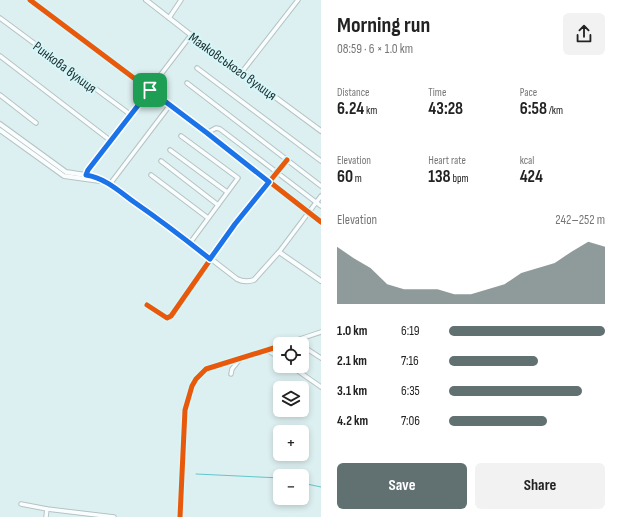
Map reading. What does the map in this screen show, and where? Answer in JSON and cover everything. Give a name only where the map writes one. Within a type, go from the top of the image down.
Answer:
[{"type":"main road","name":"Маяковського вулиця","points":[[146,0],[321,131]]},
{"type":"main road","points":[[0,124],[66,172],[92,176],[108,183],[162,221],[210,259],[243,282],[254,280],[279,252],[321,281]]},
{"type":"main road","points":[[0,130],[64,176],[108,183]]},
{"type":"street","points":[[30,0],[207,133],[321,222]]},
{"type":"street","points":[[169,18],[182,0]]},
{"type":"street","points":[[242,72],[298,0]]},
{"type":"street","name":"Ринкова вулиця","points":[[0,18],[131,115]]},
{"type":"street","points":[[86,175],[88,170],[191,35]]},
{"type":"street","points":[[0,56],[111,141]]},
{"type":"street","points":[[197,68],[321,161]]},
{"type":"street","points":[[187,83],[321,186]]},
{"type":"street","points":[[0,95],[36,123]]},
{"type":"street","points":[[108,183],[170,105]]},
{"type":"street","points":[[207,133],[216,128],[220,129],[321,206]]},
{"type":"street","points":[[181,136],[238,178],[190,243]]},
{"type":"street","points":[[170,150],[227,192]]},
{"type":"street","points":[[147,305],[167,318],[171,316],[235,224],[287,160]]},
{"type":"street","points":[[161,162],[218,205]]},
{"type":"street","points":[[151,175],[208,218]]},
{"type":"street","points":[[279,252],[321,196]]},
{"type":"street","points":[[306,337],[321,332]]},
{"type":"street","points":[[180,517],[185,410],[189,395],[196,379],[206,370],[273,348]]},
{"type":"street","points":[[267,350],[273,354]]},
{"type":"street","points":[[309,350],[321,358]]},
{"type":"street","points":[[231,374],[232,370],[241,358]]},
{"type":"street","points":[[301,373],[321,387]]},
{"type":"street","points":[[22,504],[47,509],[114,517]]},
{"type":"street","points":[[46,517],[47,509]]},
{"type":"waterway","points":[[196,474],[273,478]]},
{"type":"waterway","points":[[309,484],[321,487]]},
{"type":"cycle path","points":[[30,0],[207,133],[321,222]]},
{"type":"cycle path","points":[[147,305],[167,318],[171,316],[235,224],[287,160]]},
{"type":"cycle path","points":[[180,517],[185,410],[192,386],[196,379],[206,369],[273,348]]},
{"type":"route","points":[[150,90],[269,182],[235,224],[210,259],[162,221],[106,182],[86,175],[88,170],[150,90]]}]
